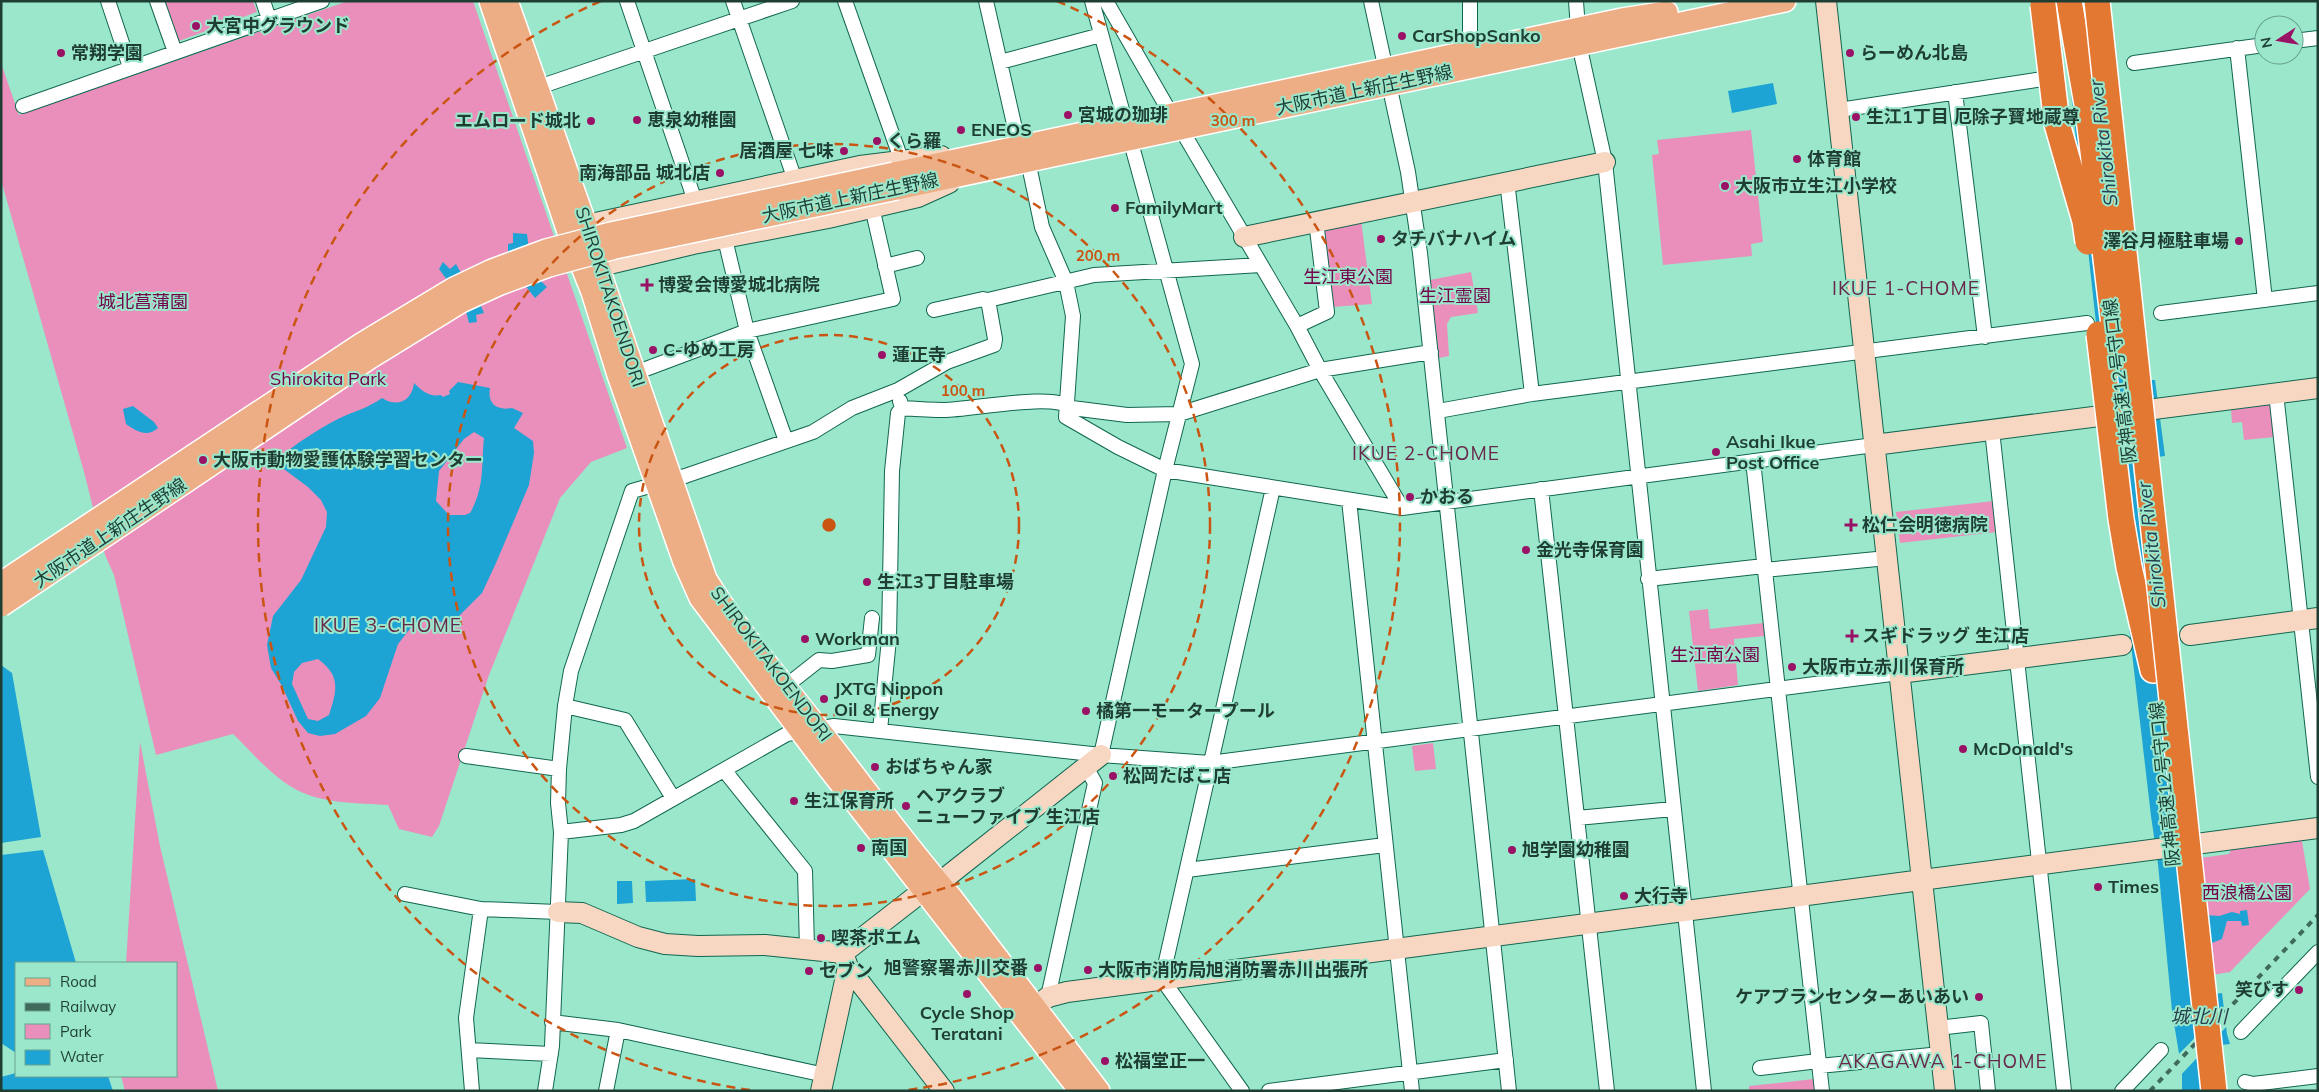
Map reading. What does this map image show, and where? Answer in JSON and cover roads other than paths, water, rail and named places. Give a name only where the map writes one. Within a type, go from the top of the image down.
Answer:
[{"type":"highway","name":"阪神高速12号守口線","points":[[2069,1],[2087,96],[2128,443],[2198,1091]]},
{"type":"highway","points":[[2078,1],[2087,96]]},
{"type":"highway","name":"阪神高速12号守口線","points":[[2097,1],[2214,1091]]},
{"type":"highway","points":[[2042,3],[2057,124],[2085,221],[2128,557],[2153,670]]},
{"type":"main road","name":"SHIROKITAKOENDORI","points":[[490,1],[530,90]]},
{"type":"main road","name":"SHIROKITAKOENDORI","points":[[507,1],[530,90],[664,483],[706,579],[735,622],[818,728],[932,888],[1035,1007],[1099,1091]]},
{"type":"main road","name":"大阪市道上新庄生野線","points":[[1,583],[361,344],[454,288],[546,250],[592,238],[897,174],[964,165],[1387,77],[1578,36],[1717,1]]},
{"type":"main road","name":"大阪市道上新庄生野線","points":[[1387,77],[1470,51],[1578,36],[1785,1]]},
{"type":"main road","name":"大阪市道上新庄生野線","points":[[1,606],[385,348],[461,302],[491,288],[549,266],[897,174]]},
{"type":"main road","name":"SHIROKITAKOENDORI","points":[[591,268],[635,373],[689,576],[700,598],[818,728]]},
{"type":"main road","name":"SHIROKITAKOENDORI","points":[[1035,1007],[1080,1091]]},
{"type":"street","points":[[108,1],[130,67]]},
{"type":"street","points":[[157,1],[175,52]]},
{"type":"street","points":[[262,1],[269,19]]},
{"type":"street","points":[[23,106],[322,1]]},
{"type":"street","points":[[627,1],[695,201]]},
{"type":"street","points":[[733,1],[794,180]]},
{"type":"street","points":[[530,90],[792,1]]},
{"type":"street","points":[[577,228],[794,180],[897,174],[845,1]]},
{"type":"street","points":[[986,1],[1042,227],[1066,282],[1073,316],[1066,417],[1165,470],[1402,508],[2318,388]]},
{"type":"street","points":[[1035,1007],[1094,784],[1094,761],[1192,364],[1092,1]]},
{"type":"street","points":[[1106,1],[1402,508]]},
{"type":"street","points":[[1370,1],[1412,201],[1438,411],[1509,1091]]},
{"type":"street","points":[[1470,1],[1470,51]]},
{"type":"street","points":[[1576,1],[1578,36],[1605,162],[1637,477],[1704,1091]]},
{"type":"street","points":[[1826,1],[1945,1091]]},
{"type":"street","points":[[1000,62],[1101,35]]},
{"type":"street","points":[[2304,40],[2318,38]]},
{"type":"street","points":[[2134,63],[2254,46]]},
{"type":"street","points":[[2237,48],[2265,300]]},
{"type":"street","points":[[1839,110],[2043,80]]},
{"type":"street","points":[[1955,92],[1985,337]]},
{"type":"street","points":[[1244,237],[1605,162]]},
{"type":"street","points":[[591,268],[693,244],[725,240],[918,197],[964,165]]},
{"type":"street","points":[[1507,181],[1532,394]]},
{"type":"street","points":[[635,373],[747,331],[893,299],[872,207]]},
{"type":"street","points":[[1297,326],[1327,312],[1316,221]]},
{"type":"street","points":[[725,240],[747,331],[786,441]]},
{"type":"street","points":[[885,266],[917,258]]},
{"type":"street","points":[[934,310],[983,299],[988,300],[1094,275],[1261,265]]},
{"type":"street","points":[[2161,313],[2318,293]]},
{"type":"street","points":[[545,1091],[551,1054],[558,912],[556,905],[561,832],[558,802],[559,769],[565,706],[571,671],[632,491],[664,483],[812,432],[852,408],[898,390],[947,362],[994,345],[995,339],[988,300]]},
{"type":"street","points":[[1438,411],[1532,394],[2087,323]]},
{"type":"street","points":[[902,408],[946,410],[1035,402],[1067,403],[1072,408],[1127,415],[1179,414],[1320,370],[1431,352]]},
{"type":"street","points":[[898,390],[902,408]]},
{"type":"street","points":[[2276,393],[2309,620],[2318,778]]},
{"type":"street","points":[[880,730],[889,639],[892,471],[898,413],[902,408]]},
{"type":"street","points":[[1992,430],[2064,1091]]},
{"type":"street","points":[[1753,461],[1822,1091]]},
{"type":"street","points":[[1242,1091],[1162,979],[1273,488]]},
{"type":"street","points":[[1541,489],[1607,1091]]},
{"type":"street","points":[[1349,500],[1412,1091]]},
{"type":"street","points":[[1648,579],[1887,558]]},
{"type":"street","points":[[786,686],[819,660],[868,656],[872,618]]},
{"type":"street","points":[[2190,634],[2309,620]]},
{"type":"street","points":[[561,832],[621,825],[634,821],[787,734],[818,728],[880,730],[1094,761],[1210,763],[2122,645]]},
{"type":"street","points":[[565,706],[625,720],[673,798]]},
{"type":"street","points":[[466,756],[559,769]]},
{"type":"street","points":[[552,1022],[618,1030],[823,1083],[845,960],[915,897],[932,888],[1094,761]]},
{"type":"street","points":[[724,770],[805,871],[807,948]]},
{"type":"street","points":[[1578,818],[1673,809]]},
{"type":"street","points":[[1035,1007],[1067,992],[2318,828]]},
{"type":"street","points":[[1187,870],[1385,845]]},
{"type":"street","points":[[405,894],[481,910],[582,913],[638,937],[665,944],[698,946],[765,945],[807,948],[845,960],[944,1091]]},
{"type":"street","points":[[472,1091],[466,1018],[481,910]]},
{"type":"street","points":[[2241,1032],[2318,952]]},
{"type":"street","points":[[1938,1028],[1982,1023],[1988,1091]]},
{"type":"street","points":[[606,1091],[618,1030]]},
{"type":"street","points":[[469,1050],[551,1054]]},
{"type":"street","points":[[2122,1091],[2161,1050]]},
{"type":"street","points":[[1760,1068],[1941,1054]]},
{"type":"street","points":[[1269,1091],[1506,1060]]},
{"type":"street","points":[[2245,1082],[2270,1086],[2318,1076]]},
{"type":"water","points":[[2061,1],[2108,1],[2149,380],[2155,380],[2165,456],[2157,457],[2206,915],[2219,916],[2232,912],[2240,914],[2240,911],[2247,910],[2249,925],[2242,926],[2241,921],[2227,921],[2222,939],[2209,944],[2214,994],[2222,993],[2230,1044],[2221,1045],[2225,1091],[2182,1091],[2182,1072],[2172,1011],[2158,864],[2130,636]]},
{"type":"water","points":[[1773,83],[1777,104],[1732,113],[1728,91]]},
{"type":"water","points":[[513,233],[527,234],[530,259],[508,257],[508,244],[513,243]]},
{"type":"water","points":[[443,262],[450,269],[456,264],[461,273],[470,269],[473,275],[455,291],[439,269]]},
{"type":"water","points":[[540,280],[547,287],[535,298],[524,284]]},
{"type":"water","points":[[484,295],[488,302],[481,306],[484,313],[476,315],[477,322],[469,323],[466,311]]},
{"type":"water","points":[[458,382],[490,388],[489,394],[494,405],[507,409],[512,408],[523,413],[514,428],[533,441],[534,453],[529,485],[482,593],[449,626],[435,619],[427,619],[413,625],[398,644],[380,698],[366,716],[335,734],[320,736],[308,733],[298,721],[282,686],[271,668],[267,645],[273,616],[301,580],[326,527],[327,512],[321,500],[308,487],[277,464],[277,460],[323,427],[382,398],[393,402],[403,401],[410,394],[414,383],[423,391],[433,395],[441,395],[443,397],[450,394],[449,391]],"holes":[[[474,432],[484,438],[482,477],[475,504],[470,513],[465,515],[449,515],[436,501],[439,471],[464,439]],[[318,659],[331,671],[335,684],[334,698],[329,715],[318,721],[308,719],[292,684],[294,672],[302,663]]]},
{"type":"water","points":[[133,406],[154,422],[158,428],[150,433],[146,433],[126,424],[123,409]]},
{"type":"water","points":[[1,665],[12,673],[41,837],[1,843]]},
{"type":"water","points":[[43,850],[76,962],[15,962],[15,1052],[1,1043],[1,855]]},
{"type":"water","points":[[695,879],[696,901],[646,902],[645,881]]},
{"type":"water","points":[[617,881],[632,881],[633,903],[617,904]]},
{"type":"water","points":[[15,1073],[15,1077],[108,1077],[113,1091],[1,1091],[1,1077]]},
{"type":"railway","points":[[2150,1091],[2318,915]]},
{"type":"place","name":"大宮中グラウンド","points":[[196,26]]},
{"type":"place","name":"CarShopSanko","points":[[1402,36]]},
{"type":"place","name":"常翔学園","points":[[61,53]]},
{"type":"place","name":"らーめん北島","points":[[1850,53]]},
{"type":"place","name":"宮城の珈琲","points":[[1068,115]]},
{"type":"place","name":"生江1丁目 厄除子寶地蔵尊","points":[[1856,117]]},
{"type":"place","name":"恵泉幼稚園","points":[[637,120]]},
{"type":"place","name":"エムロード城北","points":[[591,121]]},
{"type":"place","name":"ENEOS","points":[[961,130]]},
{"type":"place","name":"くら羅","points":[[877,141]]},
{"type":"place","name":"居酒屋 七味","points":[[844,151]]},
{"type":"place","name":"体育館","points":[[1797,159]]},
{"type":"place","name":"南海部品 城北店","points":[[720,173]]},
{"type":"place","name":"大阪市立生江小学校","points":[[1725,186]]},
{"type":"place","name":"FamilyMart","points":[[1115,208]]},
{"type":"place","name":"タチバナハイム","points":[[1381,239]]},
{"type":"place","name":"澤谷月極駐車場","points":[[2239,241]]},
{"type":"place","name":"博愛会博愛城北病院","points":[[647,285]]},
{"type":"place","name":"C-ゆめ工房","points":[[653,350]]},
{"type":"place","name":"蓮正寺","points":[[882,355]]},
{"type":"place","name":"Asahi Ikue Post Office","points":[[1716,452]]},
{"type":"place","name":"大阪市動物愛護体験学習センター","points":[[203,460]]},
{"type":"place","name":"かおる","points":[[1410,497]]},
{"type":"place","name":"松仁会明徳病院","points":[[1851,525]]},
{"type":"place","name":"金光寺保育園","points":[[1526,550]]},
{"type":"place","name":"生江3丁目駐車場","points":[[867,582]]},
{"type":"place","name":"スギドラッグ 生江店","points":[[1852,636]]},
{"type":"place","name":"Workman","points":[[805,639]]},
{"type":"place","name":"大阪市立赤川保育所","points":[[1792,667]]},
{"type":"place","name":"JXTG Nippon Oil & Energy","points":[[824,699]]},
{"type":"place","name":"橘第一モータープール","points":[[1086,711]]},
{"type":"place","name":"McDonald's","points":[[1963,749]]},
{"type":"place","name":"おばちゃん家","points":[[875,767]]},
{"type":"place","name":"松岡たばこ店","points":[[1113,776]]},
{"type":"place","name":"生江保育所","points":[[794,801]]},
{"type":"place","name":"ヘアクラブ ニューファイブ 生江店","points":[[906,806]]},
{"type":"place","name":"南国","points":[[861,848]]},
{"type":"place","name":"旭学園幼稚園","points":[[1512,850]]},
{"type":"place","name":"Times","points":[[2098,887]]},
{"type":"place","name":"大行寺","points":[[1624,896]]},
{"type":"place","name":"喫茶ポエム","points":[[821,938]]},
{"type":"place","name":"旭警察署赤川交番","points":[[1038,968]]},
{"type":"place","name":"大阪市消防局旭消防署赤川出張所","points":[[1088,970]]},
{"type":"place","name":"セブン","points":[[809,971]]},
{"type":"place","name":"笑びす","points":[[2299,990]]},
{"type":"place","name":"Cycle Shop Teratani","points":[[967,994]]},
{"type":"place","name":"ケアプランセンターあいあい","points":[[1979,997]]},
{"type":"place","name":"松福堂正一","points":[[1105,1061]]},
{"type":"district","name":"IKUE 1-CHOME","points":[[1906,288]]},
{"type":"district","name":"IKUE 2-CHOME","points":[[1426,453]]},
{"type":"district","name":"IKUE 3-CHOME","points":[[388,625]]},
{"type":"district","name":"AKAGAWA 1-CHOME","points":[[1943,1061]]},
{"type":"water label","name":"Shirokita River","points":[[2103,143]]},
{"type":"water label","name":"Shirokita River","points":[[2151,545]]},
{"type":"water label","name":"城北川","points":[[2199,1016]]},
{"type":"park label","name":"生江東公園","points":[[1348,277]]},
{"type":"park label","name":"生江霊園","points":[[1455,296]]},
{"type":"park label","name":"城北菖蒲園","points":[[143,302]]},
{"type":"park label","name":"Shirokita Park","points":[[328,379]]},
{"type":"park label","name":"生江南公園","points":[[1715,655]]},
{"type":"park label","name":"西浪橋公園","points":[[2247,893]]}]
